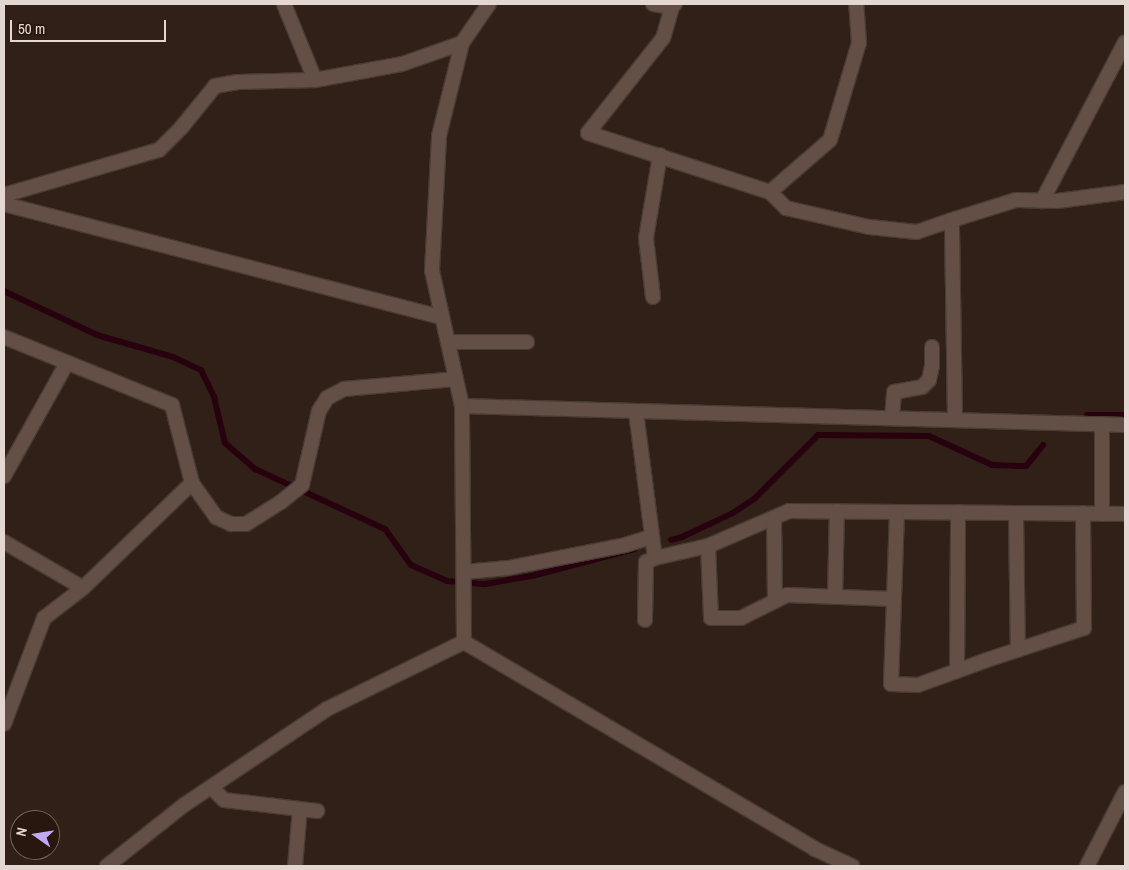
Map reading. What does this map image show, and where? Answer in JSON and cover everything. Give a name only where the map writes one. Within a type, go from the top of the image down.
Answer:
[{"type":"street","points":[[284,4],[316,80]]},
{"type":"street","points":[[464,642],[462,406],[449,342],[440,317],[432,271],[439,136],[462,43],[489,4]]},
{"type":"street","points":[[653,4],[674,5],[663,38],[588,133],[770,192],[786,208],[870,227],[917,232],[1016,200],[1057,201],[1125,192]]},
{"type":"street","points":[[770,192],[830,140],[858,43],[856,4]]},
{"type":"street","points":[[1042,201],[1125,42]]},
{"type":"street","points":[[4,195],[159,150],[182,128],[215,86],[238,82],[316,80],[402,64],[462,43]]},
{"type":"street","points":[[653,297],[646,238],[660,155]]},
{"type":"street","points":[[4,204],[440,317]]},
{"type":"street","points":[[952,220],[955,418]]},
{"type":"street","points":[[4,337],[172,405],[192,483],[216,517],[231,524],[246,524],[281,502],[302,485],[319,411],[327,398],[344,390],[455,379]]},
{"type":"street","points":[[449,342],[527,342]]},
{"type":"street","points":[[892,417],[894,392],[922,387],[929,380],[932,366],[932,346]]},
{"type":"street","points":[[4,476],[67,363]]},
{"type":"street","points":[[462,406],[636,412],[955,418],[1125,425]]},
{"type":"street","points":[[636,412],[655,558]]},
{"type":"street","points":[[1102,424],[1102,514]]},
{"type":"street","points":[[4,724],[44,618],[83,588],[192,483]]},
{"type":"street","points":[[645,620],[646,562],[655,558],[708,546],[789,511],[1125,514]]},
{"type":"street","points":[[835,597],[837,511]]},
{"type":"street","points":[[898,512],[891,684],[918,685],[1084,628],[1083,513]]},
{"type":"street","points":[[957,671],[958,512]]},
{"type":"street","points":[[1016,513],[1018,650]]},
{"type":"street","points":[[774,518],[774,601]]},
{"type":"street","points":[[464,572],[508,568],[625,545],[652,537]]},
{"type":"street","points":[[4,542],[83,588]]},
{"type":"street","points":[[708,546],[711,618],[740,618],[787,595],[894,599]]},
{"type":"street","points":[[107,866],[184,805],[327,709],[464,642]]},
{"type":"street","points":[[464,642],[814,849],[852,866]]},
{"type":"street","points":[[210,787],[224,800],[317,811]]},
{"type":"street","points":[[1087,866],[1125,792]]},
{"type":"street","points":[[295,866],[300,809]]},
{"type":"waterway","points":[[4,291],[97,335],[173,357],[201,370],[214,397],[225,443],[255,469],[385,529],[411,565],[447,581],[485,584],[532,576],[635,549]]},
{"type":"waterway","points":[[1087,415],[1125,415]]},
{"type":"waterway","points":[[671,540],[682,537],[733,513],[755,498],[818,435],[929,436],[992,465],[1026,466],[1043,445]]}]
